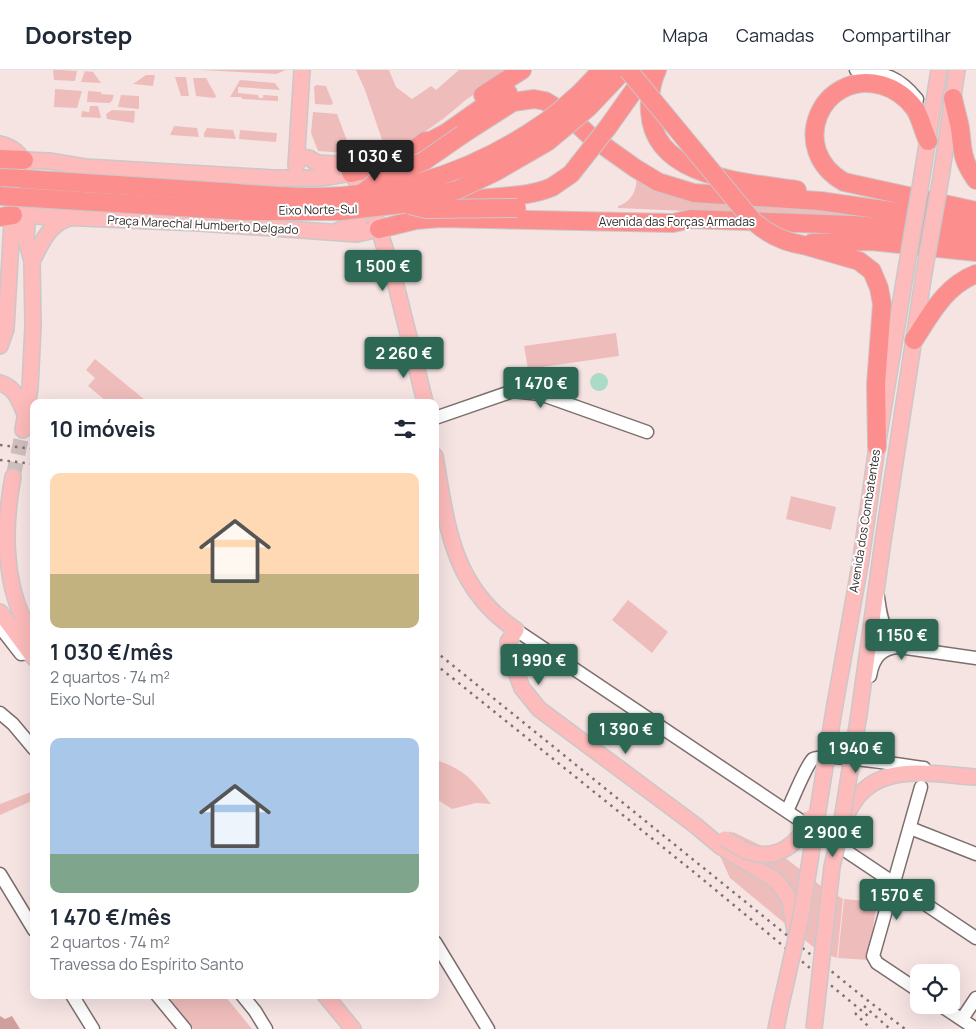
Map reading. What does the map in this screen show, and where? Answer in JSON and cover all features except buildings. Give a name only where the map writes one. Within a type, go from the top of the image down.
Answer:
[{"type":"highway","points":[[417,148],[482,96],[522,70]]},
{"type":"highway","name":"Eixo Norte-Sul","points":[[0,196],[244,211],[340,211],[402,204],[457,190],[495,172],[547,142],[584,100],[602,70]]},
{"type":"highway","name":"Eixo Norte-Sul","points":[[0,178],[364,199],[462,169],[504,149],[584,100],[624,70]]},
{"type":"highway","points":[[628,70],[752,220],[771,235],[786,241],[859,261],[872,271],[879,288],[882,304],[876,384],[877,446]]},
{"type":"highway","points":[[416,220],[470,200],[536,193],[564,180],[578,167],[648,70]]},
{"type":"highway","points":[[657,70],[650,98],[652,123],[658,139],[674,157],[707,173],[801,191],[820,201]]},
{"type":"highway","points":[[928,141],[914,109],[901,95],[876,83],[857,83],[839,90],[824,103],[815,120],[814,138],[818,157],[830,172],[844,182],[976,211]]},
{"type":"highway","points":[[351,173],[386,165],[398,160],[446,133],[487,104],[509,92],[528,88],[549,91],[576,109],[609,148]]},
{"type":"highway","points":[[953,98],[960,130],[961,150],[968,168],[976,180]]},
{"type":"highway","points":[[364,199],[378,180],[424,161],[513,102],[534,99],[545,102],[570,117],[590,136],[609,148]]},
{"type":"highway","name":"Avenida das Forças Armadas","points":[[609,148],[658,182],[694,194],[820,201],[976,223]]},
{"type":"highway","points":[[1,149],[26,168]]},
{"type":"highway","points":[[402,204],[426,209],[516,208],[670,214],[691,220]]},
{"type":"highway","name":"Avenida das Forças Armadas","points":[[379,229],[416,220],[440,218],[674,223],[691,220],[887,227],[976,240]]},
{"type":"highway","points":[[808,246],[815,242],[871,241],[976,252]]},
{"type":"highway","points":[[914,340],[936,305],[948,291],[964,279],[976,274]]},
{"type":"main road","points":[[296,167],[309,158],[317,163],[336,164],[344,167],[351,173],[364,192],[364,212],[359,220],[352,226],[328,231],[302,219],[297,213],[296,167],[302,70]]},
{"type":"main road","name":"Avenida dos Combatentes","points":[[776,1029],[796,936],[819,804],[939,70]]},
{"type":"main road","name":"Avenida dos Combatentes","points":[[814,1029],[832,867],[841,826],[859,714],[924,273],[958,70]]},
{"type":"main road","points":[[0,346],[6,329],[10,273],[10,213],[15,191],[26,168],[49,161],[85,167],[296,167],[321,178],[351,173]]},
{"type":"main road","points":[[32,261],[53,226],[62,220],[72,218],[68,180],[73,173],[85,167]]},
{"type":"main road","points":[[364,199],[375,216],[400,298],[424,399]]},
{"type":"main road","points":[[0,383],[13,389],[18,398],[24,423],[30,388],[33,326],[32,261],[26,240],[10,213]]},
{"type":"main road","name":"Praça Marechal Humberto Delgado","points":[[10,213],[357,234],[379,229]]},
{"type":"main road","points":[[0,256],[10,273]]},
{"type":"main road","points":[[439,476],[453,544],[463,571],[477,596],[490,610],[516,630],[508,642],[510,654],[522,688],[539,709],[695,825],[765,872],[782,886],[791,905],[796,936]]},
{"type":"main road","points":[[0,513],[12,481],[7,526],[10,571],[17,604],[30,641]]},
{"type":"main road","points":[[0,612],[30,647]]},
{"type":"main road","points":[[841,826],[854,801],[874,782],[890,776],[912,773],[976,776]]},
{"type":"main road","points":[[723,843],[760,854],[775,853],[783,850],[797,841],[804,833],[819,804]]},
{"type":"main road","points":[[315,999],[340,1029]]},
{"type":"main road","points":[[327,999],[353,1029]]},
{"type":"street","points":[[856,70],[879,73],[894,78],[905,85],[917,99],[914,109]]},
{"type":"street","points":[[439,417],[513,392],[540,394],[647,432]]},
{"type":"street","points":[[877,586],[881,620],[884,627],[892,635],[901,639],[976,650]]},
{"type":"street","points":[[0,628],[21,654],[30,651]]},
{"type":"street","points":[[516,630],[976,938]]},
{"type":"street","points":[[859,714],[867,692],[874,661],[881,652],[890,648],[900,647],[976,658]]},
{"type":"street","points":[[2,718],[30,745]]},
{"type":"street","points":[[787,811],[810,763],[819,757],[866,760],[976,776]]},
{"type":"street","points":[[910,985],[874,960],[874,953],[921,787]]},
{"type":"street","points":[[910,828],[976,854]]},
{"type":"street","points":[[0,874],[30,923]]},
{"type":"street","points":[[439,949],[488,1029]]},
{"type":"street","points":[[962,1019],[976,998]]},
{"type":"street","points":[[74,999],[93,1029]]},
{"type":"street","points":[[160,999],[185,1029]]},
{"type":"street","points":[[245,999],[266,1029]]},
{"type":"street","points":[[954,1014],[976,1029]]},
{"type":"shaded area","points":[[53,70],[77,71],[75,81],[54,80]]},
{"type":"shaded area","points":[[202,70],[286,70],[276,74]]},
{"type":"shaded area","points":[[356,70],[389,70],[396,87],[412,99],[431,86],[436,90],[459,70],[511,70],[467,99],[412,141],[387,154],[365,90]]},
{"type":"shaded area","points":[[85,71],[93,72],[101,83],[81,82]]},
{"type":"shaded area","points":[[146,75],[155,75],[153,86],[133,84]]},
{"type":"shaded area","points":[[175,77],[186,77],[189,96],[181,96]]},
{"type":"shaded area","points":[[193,78],[206,78],[216,96],[215,98],[196,96]]},
{"type":"shaded area","points":[[240,80],[275,83],[280,90],[238,87],[238,93],[258,95],[259,98],[263,98],[263,95],[278,96],[278,101],[230,97]]},
{"type":"shaded area","points":[[316,85],[326,86],[333,103],[331,105],[315,104],[314,87]]},
{"type":"shaded area","points":[[55,89],[82,91],[77,108],[54,107]]},
{"type":"shaded area","points":[[88,91],[114,95],[109,103],[87,102]]},
{"type":"shaded area","points":[[121,95],[139,96],[139,109],[118,107]]},
{"type":"shaded area","points":[[90,106],[98,106],[101,118],[81,117],[82,111],[89,112]]},
{"type":"shaded area","points":[[112,110],[135,111],[134,123],[107,119],[106,114]]},
{"type":"shaded area","points":[[313,112],[337,114],[349,146],[345,153],[318,151],[311,133]]},
{"type":"shaded area","points":[[174,126],[197,128],[199,137],[170,135]]},
{"type":"shaded area","points":[[207,128],[233,130],[236,139],[204,137]]},
{"type":"shaded area","points":[[240,130],[277,133],[276,142],[239,139]]},
{"type":"shaded area","points":[[636,176],[759,204],[868,214],[869,219],[618,208],[618,206],[627,202],[633,195],[636,186]]},
{"type":"shaded area","points":[[616,333],[619,356],[528,369],[524,346]]},
{"type":"shaded area","points":[[95,359],[144,399],[103,399],[88,386],[95,378],[86,370]]},
{"type":"shaded area","points":[[599,373],[605,376],[608,382],[605,388],[599,391],[593,388],[590,382],[593,376]]},
{"type":"shaded area","points":[[791,496],[836,507],[831,530],[786,519]]},
{"type":"shaded area","points":[[628,600],[668,632],[652,653],[612,620]]},
{"type":"shaded area","points":[[439,761],[463,773],[480,789],[491,804],[476,803],[452,809],[439,801]]},
{"type":"shaded area","points":[[30,792],[30,802],[0,815],[0,804]]},
{"type":"shaded area","points":[[733,832],[783,856],[821,886],[843,899],[837,958],[818,951],[730,878],[720,856]]},
{"type":"shaded area","points":[[844,899],[877,902],[868,960],[838,958]]},
{"type":"shaded area","points":[[170,999],[227,999],[252,1029],[194,1029]]},
{"type":"shaded area","points":[[0,1016],[5,1019],[12,1016],[20,1029],[0,1029]]},
{"type":"tunnel","points":[[13,477],[23,430]]},
{"type":"railway","points":[[0,445],[30,449]]},
{"type":"railway","points":[[0,460],[30,464]]},
{"type":"railway","points":[[439,654],[905,1029]]},
{"type":"railway","points":[[439,667],[695,873],[868,1016]]},
{"type":"railway","points":[[864,1006],[890,1029]]},
{"type":"railway","points":[[855,1013],[871,1029]]}]
